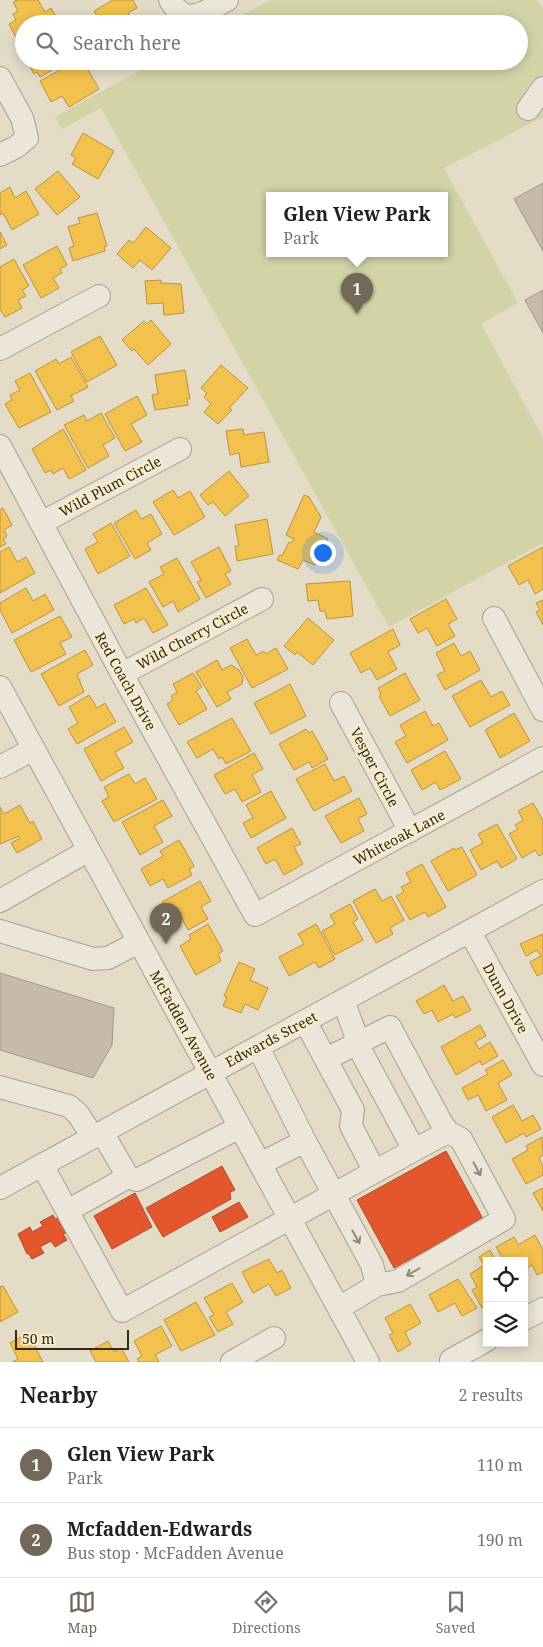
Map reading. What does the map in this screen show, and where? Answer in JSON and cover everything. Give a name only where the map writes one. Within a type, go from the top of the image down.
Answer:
[{"type":"street","points":[[170,0],[174,8],[184,15]]},
{"type":"street","points":[[198,15],[227,0]]},
{"type":"street","points":[[0,78],[22,118],[27,138],[16,147],[0,155]]},
{"type":"street","points":[[528,109],[543,88]]},
{"type":"street","points":[[0,349],[99,296]]},
{"type":"street","name":"Red Coach Drive","points":[[0,446],[122,674],[255,915]]},
{"type":"street","name":"Wild Plum Circle","points":[[41,523],[180,449]]},
{"type":"street","name":"Wild Cherry Circle","points":[[122,674],[262,599]]},
{"type":"street","points":[[494,618],[543,710]]},
{"type":"street","name":"McFadden Avenue","points":[[0,687],[368,1362]]},
{"type":"street","name":"Vesper Circle","points":[[341,702],[410,831]]},
{"type":"street","points":[[0,767],[34,749]]},
{"type":"street","name":"Whiteoak Lane","points":[[255,915],[543,758]]},
{"type":"street","points":[[0,901],[89,850]]},
{"type":"street","name":"Edwards Street","points":[[2,1184],[42,1165],[543,892]]},
{"type":"street","points":[[0,931],[93,959],[108,958],[139,942]]},
{"type":"street","name":"Dunn Drive","points":[[470,932],[543,1065]]},
{"type":"street","points":[[343,1000],[358,1043],[414,1150]]},
{"type":"street","points":[[305,1021],[353,1110],[351,1126],[374,1170]]},
{"type":"street","points":[[326,1059],[390,1027],[448,1132],[461,1139],[504,1219],[398,1281],[378,1285],[339,1308]]},
{"type":"street","points":[[258,1047],[304,1140],[372,1265],[378,1285]]},
{"type":"street","points":[[0,1087],[69,1106],[98,1134],[128,1177],[137,1180],[240,1127]]},
{"type":"street","points":[[42,1165],[122,1311],[374,1170],[448,1132]]},
{"type":"street","points":[[260,1164],[304,1140]]},
{"type":"street","points":[[67,1211],[128,1177]]},
{"type":"street","points":[[528,1317],[543,1309]]},
{"type":"street","points":[[232,1362],[274,1338]]},
{"type":"street","points":[[451,1360],[483,1342]]},
{"type":"green space","points":[[270,0],[538,0],[543,9],[543,117],[444,168],[518,303],[481,324],[543,438],[543,543],[389,627],[101,108],[62,129],[55,117],[141,70],[528,70],[528,15],[242,15]]},
{"type":"building: Homes","points":[[17,0],[38,0],[45,12],[51,8],[55,15],[15,15],[15,18],[13,14],[18,11],[13,2]]},
{"type":"building: Homes","points":[[113,0],[133,0],[137,8],[128,13],[129,15],[96,15],[94,11]]},
{"type":"building: Homes","points":[[15,21],[15,35],[9,24]]},
{"type":"building: Homes","points":[[32,70],[52,70],[40,77],[37,72],[34,74]]},
{"type":"building: Homes","points":[[60,70],[88,70],[99,89],[69,107],[62,96],[51,102],[40,81]]},
{"type":"building: Homes","points":[[83,133],[114,151],[98,179],[72,164],[76,158],[71,155]]},
{"type":"building: Homes","points":[[58,171],[80,197],[57,215],[35,189]]},
{"type":"building: Homes","points":[[10,187],[15,198],[26,191],[39,214],[12,230],[3,213],[0,215],[0,193]]},
{"type":"building: Homes","points":[[97,213],[107,246],[104,247],[105,251],[73,261],[69,248],[74,246],[68,227],[80,223],[78,218]]},
{"type":"building: Homes","points":[[146,227],[171,248],[152,270],[140,260],[133,268],[117,254],[129,240],[133,243]]},
{"type":"building: Homes","points":[[0,232],[7,245],[0,249]]},
{"type":"building: Homes","points":[[57,246],[67,265],[60,269],[62,273],[53,278],[59,288],[41,298],[23,265]]},
{"type":"building: Homes","points":[[14,259],[29,286],[22,290],[26,296],[18,300],[22,308],[5,317],[0,309],[0,267]]},
{"type":"building: Homes","points":[[161,280],[161,283],[181,284],[184,313],[164,315],[163,303],[147,304],[145,281]]},
{"type":"building: Homes","points":[[151,320],[171,344],[148,365],[134,349],[132,351],[122,340],[144,321],[147,324]]},
{"type":"building: Homes","points":[[100,336],[117,365],[87,382],[71,352]]},
{"type":"building: Homes","points":[[71,357],[88,387],[71,396],[74,401],[57,410],[35,371],[56,359],[59,364]]},
{"type":"building: Homes","points":[[221,365],[248,388],[229,408],[232,410],[218,424],[204,412],[211,404],[204,397],[207,393],[201,388]]},
{"type":"building: Homes","points":[[185,370],[190,399],[187,399],[188,405],[155,410],[152,395],[158,394],[155,375]]},
{"type":"building: Homes","points":[[30,373],[51,412],[19,428],[5,404],[12,400],[10,395],[20,390],[15,381]]},
{"type":"building: Homes","points":[[137,396],[147,415],[131,424],[142,442],[125,451],[105,414]]},
{"type":"building: Homes","points":[[101,413],[115,438],[103,445],[109,456],[88,468],[64,425],[84,415],[87,421]]},
{"type":"building: Homes","points":[[63,429],[86,470],[69,479],[63,468],[53,474],[51,470],[45,473],[32,449]]},
{"type":"building: Homes","points":[[243,429],[244,435],[264,432],[269,462],[241,467],[239,453],[230,455],[226,431]]},
{"type":"building: Homes","points":[[229,471],[249,496],[225,516],[213,502],[208,505],[200,495]]},
{"type":"building: Homes","points":[[173,490],[178,498],[190,491],[205,517],[174,535],[153,502]]},
{"type":"building: Homes","points":[[304,495],[309,497],[321,517],[314,532],[328,539],[315,565],[303,560],[298,569],[277,560],[280,555],[282,556],[289,542],[291,543],[294,539],[286,535]]},
{"type":"building: Homes","points":[[3,508],[12,525],[4,530],[7,536],[3,539],[6,544],[0,547],[0,510]]},
{"type":"building: Homes","points":[[136,510],[141,519],[151,514],[162,534],[147,543],[151,550],[135,559],[114,523]]},
{"type":"building: Homes","points":[[267,519],[273,554],[237,561],[235,546],[239,546],[235,525]]},
{"type":"building: Homes","points":[[111,523],[130,556],[98,574],[85,549],[98,542],[93,534]]},
{"type":"building: Homes","points":[[9,547],[17,562],[26,557],[35,573],[0,593],[0,552]]},
{"type":"building: Homes","points":[[219,547],[231,571],[225,574],[231,584],[206,598],[197,582],[201,580],[191,562]]},
{"type":"building: Homes","points":[[543,547],[543,589],[535,594],[528,580],[519,585],[508,566]]},
{"type":"building: Homes","points":[[177,558],[200,599],[178,612],[173,601],[163,607],[149,582],[164,574],[160,567]]},
{"type":"building: Homes","points":[[350,581],[353,616],[327,619],[325,611],[320,611],[318,600],[308,601],[306,584]]},
{"type":"building: Homes","points":[[26,588],[33,601],[45,594],[54,610],[12,633],[0,610],[0,603]]},
{"type":"building: Homes","points":[[146,588],[168,625],[153,633],[144,618],[136,623],[134,619],[124,624],[114,605]]},
{"type":"building: Homes","points":[[446,599],[457,619],[448,624],[455,636],[437,646],[427,628],[418,633],[410,619]]},
{"type":"building: Homes","points":[[543,600],[543,625],[536,612],[540,610],[536,603]]},
{"type":"building: Homes","points":[[60,616],[72,637],[60,643],[66,654],[31,672],[14,640]]},
{"type":"building: Homes","points":[[308,618],[334,640],[313,665],[297,652],[295,655],[284,646]]},
{"type":"building: Homes","points":[[393,629],[400,645],[388,652],[397,669],[377,680],[370,668],[361,673],[350,653]]},
{"type":"building: Homes","points":[[247,639],[256,655],[264,651],[266,654],[276,648],[288,669],[252,688],[230,648]]},
{"type":"building: Homes","points":[[454,643],[461,656],[470,651],[480,670],[445,690],[437,675],[445,671],[436,653]]},
{"type":"building: Homes","points":[[85,650],[93,665],[77,674],[84,692],[59,706],[41,674]]},
{"type":"building: Homes","points":[[217,660],[222,670],[231,665],[239,670],[243,677],[242,684],[227,692],[231,699],[217,707],[196,672]]},
{"type":"building: Homes","points":[[193,673],[202,687],[196,691],[207,709],[179,725],[167,704],[173,700],[171,696],[177,692],[173,684]]},
{"type":"building: Homes","points":[[405,673],[420,700],[390,716],[379,696],[381,694],[378,688]]},
{"type":"building: Homes","points":[[481,680],[491,697],[502,691],[510,705],[470,727],[452,696]]},
{"type":"building: Homes","points":[[290,684],[306,716],[271,734],[254,703]]},
{"type":"building: Homes","points":[[89,695],[97,708],[105,703],[116,722],[77,744],[68,729],[78,723],[69,707]]},
{"type":"building: Homes","points":[[425,711],[433,726],[439,723],[448,740],[407,763],[395,742],[406,736],[400,725]]},
{"type":"building: Homes","points":[[514,713],[530,741],[500,758],[485,730]]},
{"type":"building: Homes","points":[[232,718],[251,751],[226,764],[222,757],[219,759],[213,749],[197,758],[187,742]]},
{"type":"building: Homes","points":[[124,727],[133,742],[115,752],[124,768],[101,781],[84,749]]},
{"type":"building: Homes","points":[[306,729],[309,733],[312,731],[328,759],[312,768],[309,762],[294,770],[279,744]]},
{"type":"building: Homes","points":[[445,751],[461,779],[440,790],[436,782],[422,790],[411,770]]},
{"type":"building: Homes","points":[[254,753],[263,769],[252,775],[261,792],[242,802],[235,789],[225,794],[214,775]]},
{"type":"building: Homes","points":[[325,764],[334,781],[344,776],[352,791],[314,811],[296,779]]},
{"type":"building: Homes","points":[[129,774],[135,784],[145,778],[157,799],[114,822],[102,801],[109,797],[104,787]]},
{"type":"building: Homes","points":[[271,791],[286,818],[251,838],[243,823],[253,818],[246,805]]},
{"type":"building: Homes","points":[[359,798],[367,814],[358,819],[364,831],[341,843],[325,816]]},
{"type":"building: Homes","points":[[163,800],[172,816],[154,826],[163,842],[140,855],[122,822]]},
{"type":"building: Homes","points":[[533,803],[543,820],[543,854],[539,856],[535,850],[522,858],[509,834],[518,829],[515,825],[523,820],[518,811]]},
{"type":"building: Homes","points":[[20,805],[30,823],[33,821],[42,839],[17,853],[11,843],[20,838],[19,836],[0,844],[0,807],[4,814]]},
{"type":"building: Homes","points":[[497,824],[517,859],[501,868],[497,861],[481,870],[470,850],[483,843],[478,834]]},
{"type":"building: Homes","points":[[292,828],[301,844],[294,847],[303,864],[284,875],[275,859],[266,864],[257,848]]},
{"type":"building: Homes","points":[[179,840],[194,866],[189,869],[192,875],[168,888],[163,879],[150,886],[141,869],[163,856],[160,851]]},
{"type":"building: Homes","points":[[462,847],[477,875],[448,891],[431,861],[454,848],[455,850]]},
{"type":"building: Homes","points":[[422,864],[446,907],[428,917],[425,912],[410,920],[396,896],[404,892],[401,887],[411,882],[406,873]]},
{"type":"building: Homes","points":[[200,881],[211,901],[201,907],[208,919],[188,930],[179,913],[171,917],[162,902]]},
{"type":"building: Homes","points":[[375,889],[382,901],[391,896],[404,920],[390,928],[393,934],[376,943],[353,901]]},
{"type":"building: Homes","points":[[350,904],[358,919],[353,922],[363,940],[335,955],[322,931],[335,924],[330,915]]},
{"type":"building: Homes","points":[[208,924],[223,951],[218,954],[221,961],[196,975],[180,946],[191,939],[189,935]]},
{"type":"building: Homes","points":[[316,924],[335,959],[319,968],[315,962],[289,976],[279,957],[304,944],[298,934]]},
{"type":"building: Homes","points":[[543,934],[543,973],[537,976],[530,962],[541,956],[537,950],[526,956],[520,944]]},
{"type":"building: Homes","points":[[239,962],[255,969],[250,980],[268,988],[258,1010],[245,1004],[241,1013],[223,1006],[227,997],[224,996]]},
{"type":"building: Homes","points":[[444,985],[453,1001],[463,996],[471,1010],[455,1018],[453,1014],[438,1022],[432,1010],[424,1014],[416,1001]]},
{"type":"building: Homes","points":[[480,1025],[486,1036],[475,1042],[479,1049],[490,1042],[498,1056],[482,1065],[480,1061],[456,1075],[441,1047]]},
{"type":"building: Homes","points":[[503,1060],[512,1075],[498,1083],[507,1100],[486,1111],[478,1095],[468,1100],[462,1088],[488,1074],[485,1070]]},
{"type":"building: Homes","points":[[513,1105],[522,1121],[533,1115],[541,1129],[526,1137],[524,1133],[506,1143],[492,1117]]},
{"type":"building: Homes","points":[[542,1137],[543,1155],[539,1158],[543,1166],[543,1175],[526,1184],[512,1159],[528,1150],[526,1146]]},
{"type":"building: Homes","points":[[543,1188],[543,1211],[533,1193]]},
{"type":"building: Homes","points":[[535,1235],[543,1250],[543,1272],[537,1275],[532,1265],[528,1268],[528,1257],[502,1257],[496,1247],[514,1237],[518,1245]]},
{"type":"building: Homes","points":[[490,1250],[494,1257],[483,1257],[483,1263],[479,1257]]},
{"type":"building: Homes","points":[[269,1259],[277,1273],[282,1270],[291,1288],[276,1296],[269,1284],[253,1293],[242,1272]]},
{"type":"building: Homes","points":[[483,1266],[482,1308],[472,1290],[477,1287],[470,1274]]},
{"type":"building: Homes","points":[[458,1279],[477,1308],[462,1316],[455,1303],[438,1312],[429,1295]]},
{"type":"building: Homes","points":[[232,1283],[243,1302],[226,1312],[233,1324],[218,1332],[209,1317],[214,1315],[204,1298]]},
{"type":"building: Homes","points":[[3,1286],[18,1312],[0,1322],[0,1287]]},
{"type":"building: Homes","points":[[196,1302],[215,1335],[181,1351],[164,1320]]},
{"type":"building: Homes","points":[[410,1304],[421,1323],[405,1332],[411,1344],[398,1352],[389,1335],[393,1333],[385,1318]]},
{"type":"building: Homes","points":[[161,1326],[172,1346],[155,1355],[159,1362],[139,1362],[137,1359],[142,1356],[134,1341]]},
{"type":"building: Homes","points":[[28,1333],[43,1362],[12,1362],[18,1359],[10,1343]]},
{"type":"building: Homes","points":[[108,1341],[114,1352],[121,1348],[129,1362],[96,1362],[90,1351]]},
{"type":"building: Shops","points":[[446,1151],[483,1219],[394,1268],[357,1200]]},
{"type":"building: Shops","points":[[222,1166],[235,1190],[230,1192],[231,1199],[163,1237],[146,1208]]},
{"type":"building: Shops","points":[[135,1193],[152,1227],[112,1249],[94,1216]]},
{"type":"building: Shops","points":[[239,1202],[248,1217],[220,1232],[212,1217]]},
{"type":"building: Shops","points":[[53,1215],[55,1219],[58,1218],[66,1233],[63,1234],[67,1240],[55,1247],[51,1241],[40,1247],[44,1253],[32,1259],[27,1254],[18,1234],[30,1227],[32,1232],[43,1226],[40,1222]]},
{"type":"building: Other","points":[[543,183],[543,251],[514,199]]},
{"type":"building: Other","points":[[543,290],[543,333],[525,300]]},
{"type":"building: Other","points":[[0,973],[114,1008],[112,1045],[93,1078],[0,1050]]},
{"type":"place","name":"Glen View Park","points":[[357,314]]},
{"type":"place","name":"Mcfadden-Edwards","points":[[166,944]]}]
